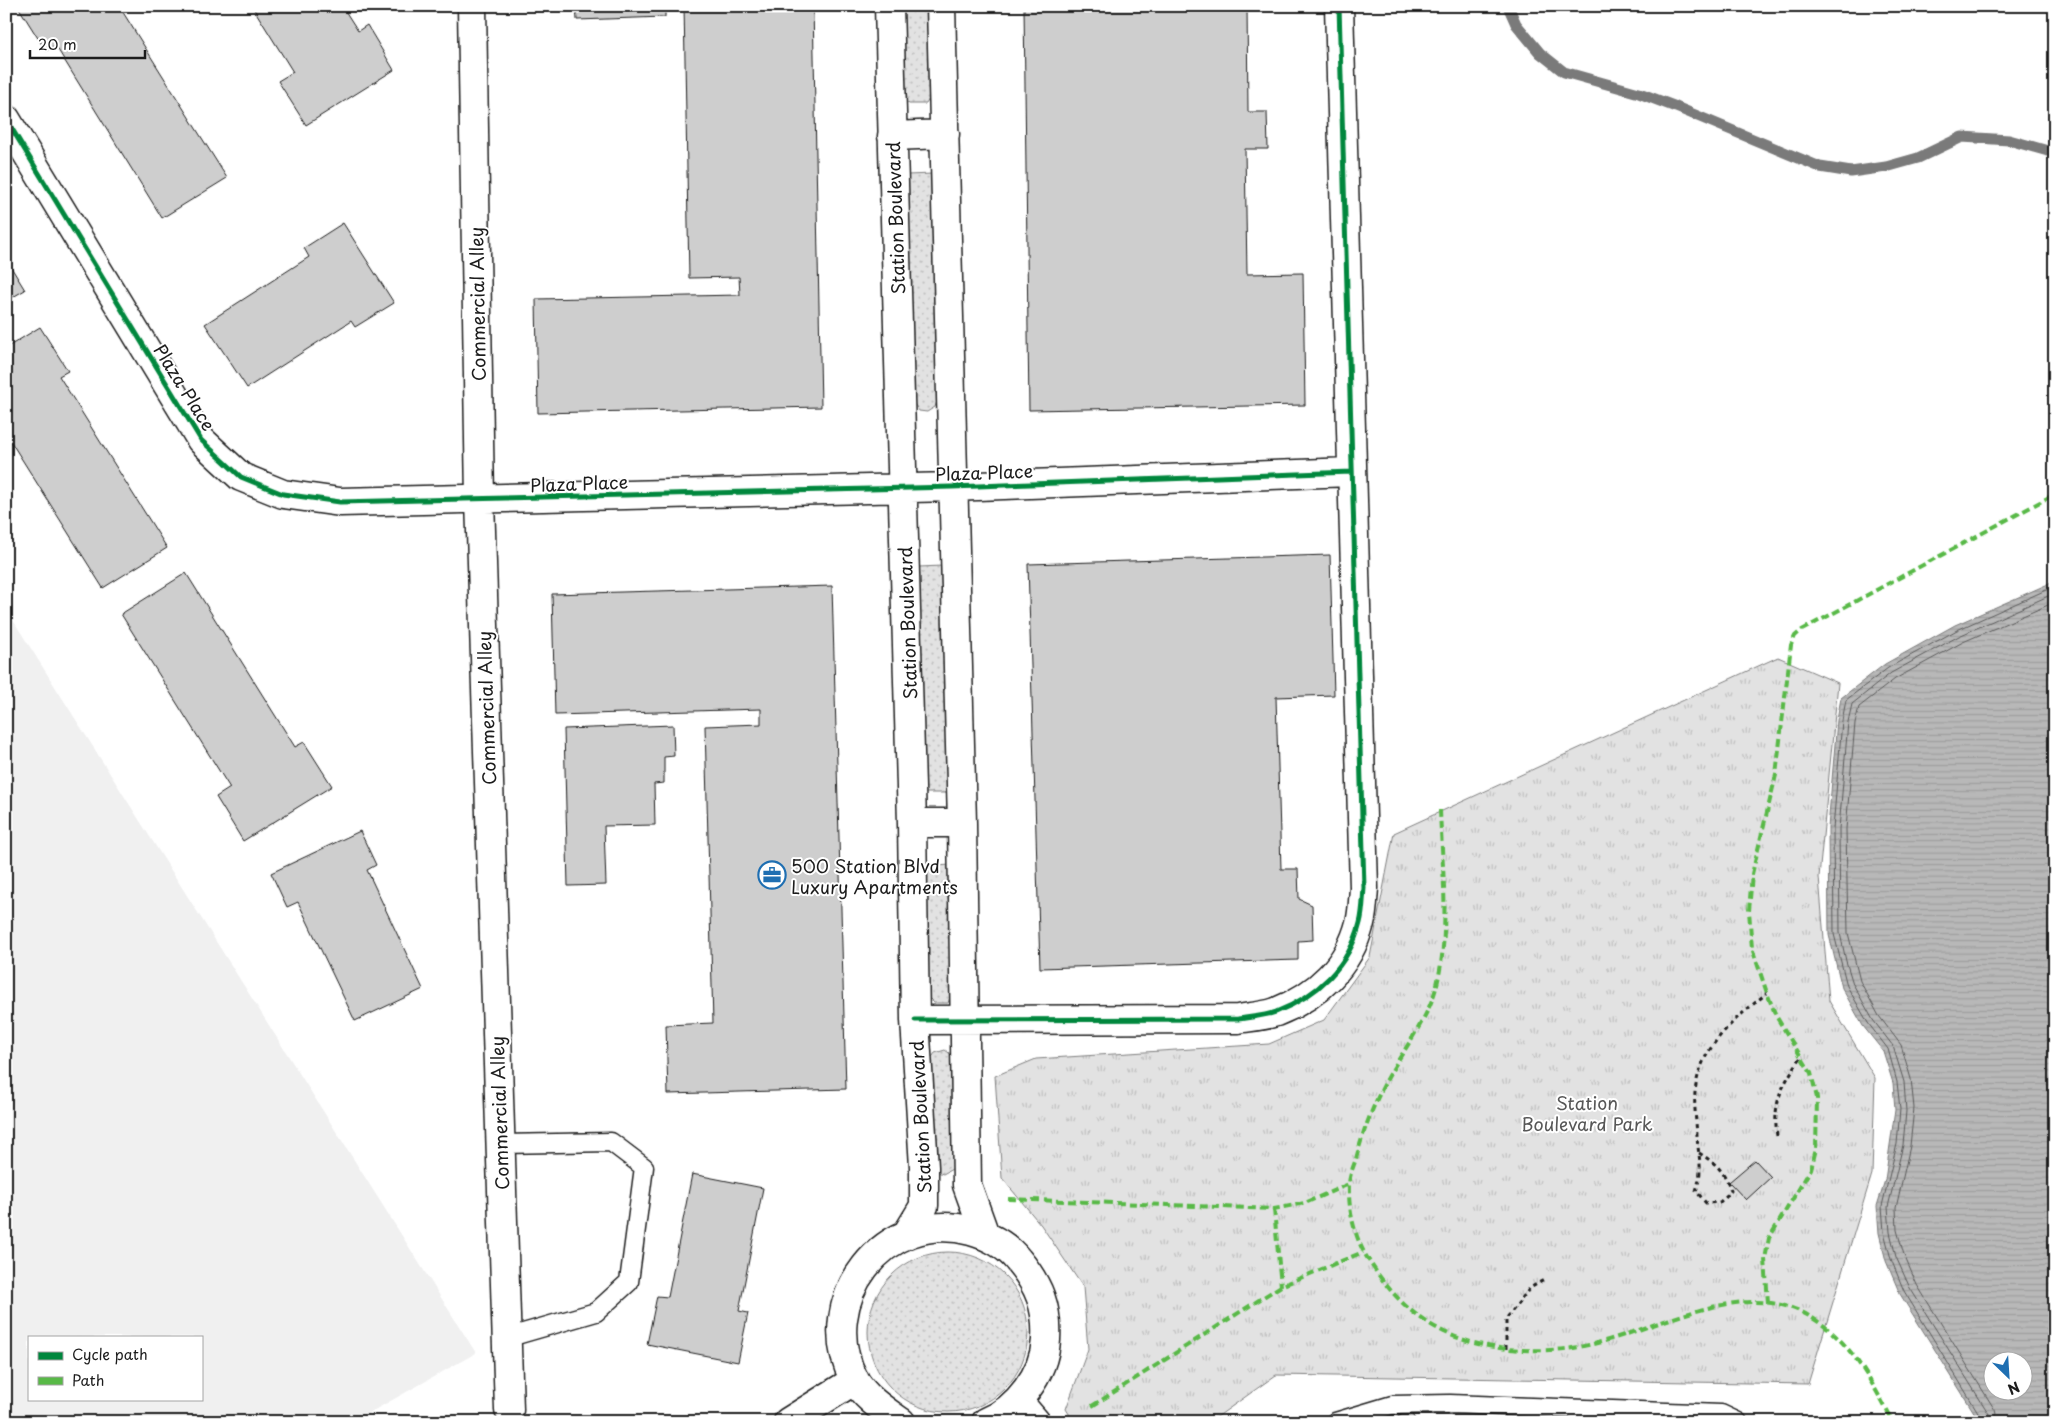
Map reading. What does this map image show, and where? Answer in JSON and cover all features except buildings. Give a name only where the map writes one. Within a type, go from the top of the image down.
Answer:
[{"type":"street","name":"Commercial Alley","points":[[472,6],[480,500],[508,1410]]},
{"type":"street","name":"Station Boulevard","points":[[889,6],[912,823],[915,1020],[924,1206],[906,1234]]},
{"type":"street","points":[[941,6],[962,823],[967,1184],[985,1235]]},
{"type":"street","points":[[915,1020],[966,1018],[1238,1019],[1275,1012],[1311,993],[1334,975],[1351,949],[1357,931],[1364,888],[1339,6]]},
{"type":"street","name":"Plaza Place","points":[[6,119],[200,440],[241,477],[283,494],[340,502],[480,500],[952,487],[1351,472]]},
{"type":"street","points":[[892,136],[945,134]]},
{"type":"street","points":[[912,823],[962,823]]},
{"type":"street","points":[[901,1422],[875,1405],[854,1380],[844,1352],[842,1323],[848,1295],[861,1269],[881,1249],[906,1234],[932,1228],[959,1228],[985,1235],[1012,1253],[1033,1278],[1045,1309],[1046,1342],[1037,1373],[1018,1401],[996,1418],[986,1422]]},
{"type":"street","points":[[788,1422],[854,1380]]},
{"type":"street","points":[[1018,1401],[1036,1422]]},
{"type":"lane","points":[[500,1144],[611,1142],[644,1167],[629,1282],[596,1312],[506,1338]]},
{"type":"lane","points":[[1335,1422],[1392,1405],[1450,1404],[1722,1414],[1738,1422]]},
{"type":"path","points":[[1700,1153],[1716,1163],[1726,1176],[1731,1192],[1720,1202],[1706,1203],[1696,1191],[1702,1165],[1697,1145],[1696,1086],[1703,1058],[1731,1022],[1767,993]]},
{"type":"path","points":[[1777,1136],[1774,1114],[1781,1093],[1801,1057]]},
{"type":"path","points":[[1506,1349],[1506,1319],[1530,1288],[1544,1280]]},
{"type":"shaded area","points":[[6,609],[476,1353],[353,1422],[6,1422]]},
{"type":"green space","points":[[903,6],[928,6],[930,97],[926,104],[909,104],[904,100]]},
{"type":"green space","points":[[933,174],[938,398],[935,407],[927,412],[919,411],[913,402],[907,175]]},
{"type":"green space","points":[[942,566],[947,793],[923,793],[919,567]]},
{"type":"green space","name":"Station Boulevard Park","points":[[1778,657],[1838,683],[1819,877],[1829,1001],[1875,1078],[1872,1174],[1808,1384],[1276,1375],[1210,1422],[1074,1422],[1066,1409],[1088,1349],[1083,1287],[1041,1225],[1002,1178],[995,1076],[1036,1059],[1269,1044],[1324,1020],[1370,957],[1394,833]]},
{"type":"green space","points":[[950,865],[951,994],[948,1003],[934,1003],[928,997],[924,867]]},
{"type":"green space","points":[[945,1050],[952,1055],[954,1168],[943,1174],[935,1171],[930,1060],[935,1053]]},
{"type":"green space","points":[[940,1252],[956,1252],[986,1261],[1005,1275],[1022,1301],[1027,1316],[1027,1348],[1022,1363],[1005,1389],[986,1403],[971,1409],[956,1412],[940,1412],[910,1403],[886,1383],[877,1370],[871,1355],[868,1340],[868,1324],[877,1294],[897,1270],[910,1261],[925,1255]]},
{"type":"water","points":[[2055,581],[2055,1422],[1980,1422],[1900,1294],[1886,1261],[1879,1233],[1877,1206],[1885,1180],[1895,1110],[1893,1083],[1883,1051],[1863,1026],[1842,988],[1829,935],[1828,828],[1837,720],[1841,698],[1885,664],[1955,625]]},
{"type":"waterway","points":[[1508,6],[1516,24],[1540,53],[1564,72],[1639,93],[1820,167],[1851,172],[1886,167],[1918,158],[1962,137],[2009,140],[2055,153]]},
{"type":"marked path","points":[[1768,1303],[1765,1259],[1769,1238],[1811,1169],[1816,1149],[1817,1098],[1811,1073],[1776,1016],[1767,993],[1752,948],[1749,911],[1752,874],[1776,775],[1791,645],[1795,636],[1802,630],[2055,494]]},
{"type":"marked path","points":[[1440,810],[1444,938],[1435,993],[1425,1016],[1391,1072],[1370,1114],[1349,1182],[1353,1224],[1359,1243],[1382,1280],[1414,1313],[1432,1326],[1473,1343],[1521,1350],[1559,1350],[1578,1347],[1622,1336],[1703,1309],[1731,1304],[1758,1302],[1784,1306],[1809,1316],[1837,1337],[1868,1377],[1893,1422]]},
{"type":"marked path","points":[[1008,1199],[1274,1209],[1305,1203],[1349,1184]]},
{"type":"marked path","points":[[1274,1209],[1281,1286]]},
{"type":"marked path","points":[[1092,1406],[1281,1286],[1363,1252]]},
{"type":"cycle path","points":[[915,1020],[1238,1019],[1262,1015],[1276,1012],[1291,1005],[1318,988],[1339,966],[1355,939],[1361,919],[1364,888],[1339,6]]},
{"type":"cycle path","points":[[6,119],[201,440],[241,477],[283,494],[340,502],[952,487],[1351,472]]},
{"type":"place","name":"500 Station Blvd Luxury Apartments","points":[[772,875]]}]
